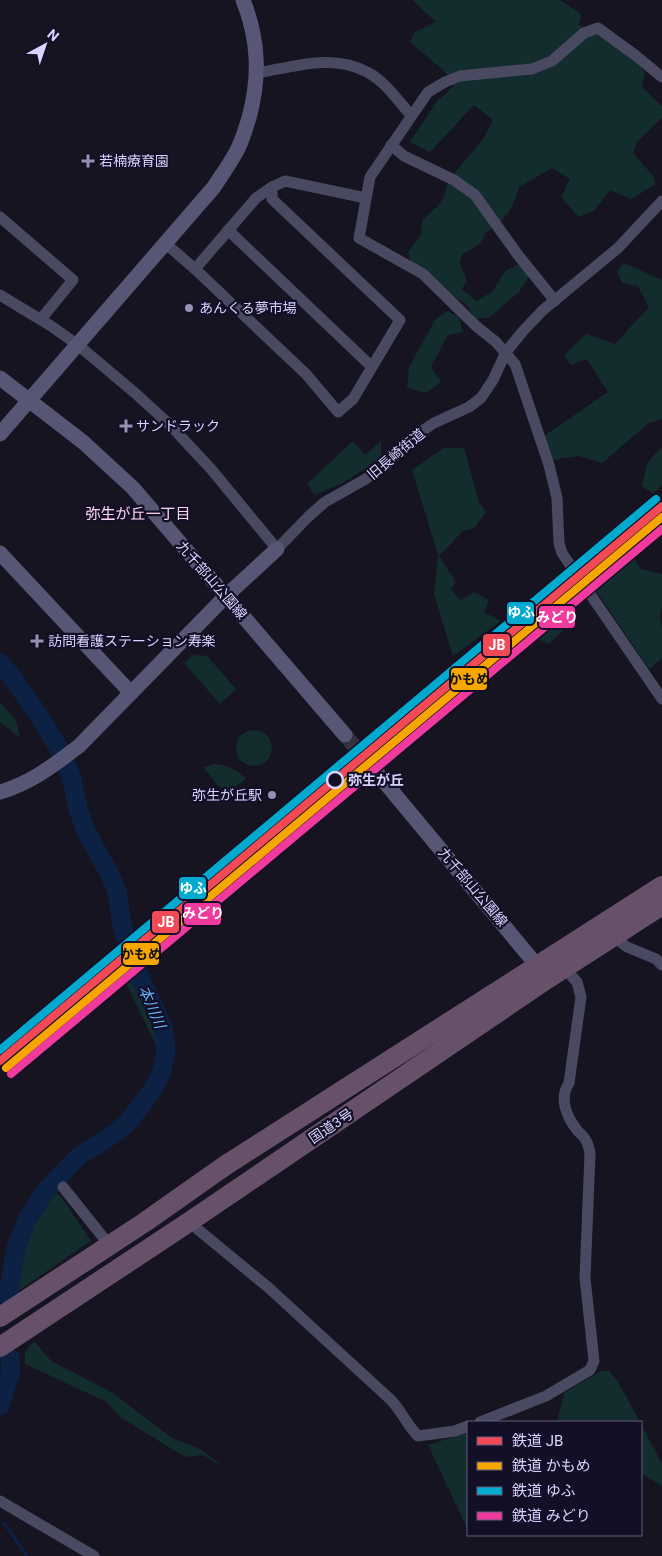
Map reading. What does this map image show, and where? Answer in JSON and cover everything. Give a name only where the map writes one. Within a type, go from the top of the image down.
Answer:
[{"type":"highway","name":"国道3号","points":[[0,1347],[189,1222],[662,886]]},
{"type":"highway","name":"国道3号","points":[[1,1316],[110,1246],[234,1160],[542,972],[564,968],[662,905]]},
{"type":"street","points":[[0,434],[214,187],[236,153],[252,105],[257,73],[254,37],[242,0]]},
{"type":"street","points":[[662,78],[635,55],[598,28],[584,33],[552,61],[532,69],[460,76],[445,82],[428,92],[370,177],[359,238],[422,274],[446,295],[476,326],[496,342],[515,364],[549,465],[557,498],[559,543],[562,553],[662,699]]},
{"type":"street","points":[[257,73],[317,62],[342,62],[368,72],[387,88],[411,116]]},
{"type":"street","points":[[391,145],[404,156],[454,180],[475,196],[518,255],[555,300]]},
{"type":"street","points":[[194,269],[256,198],[285,181],[366,198]]},
{"type":"street","points":[[166,243],[306,374],[338,412],[353,399],[400,320],[272,200],[272,187]]},
{"type":"street","name":"旧長崎街道","points":[[0,792],[34,778],[79,746],[226,596],[277,549],[308,516],[325,502],[386,465],[412,437],[434,423],[469,407],[481,398],[493,380],[506,352],[522,331],[555,300],[618,248],[662,201]]},
{"type":"street","points":[[0,216],[73,280],[40,320]]},
{"type":"street","points":[[228,230],[372,367]]},
{"type":"street","points":[[0,295],[78,345],[170,425],[211,469],[277,549]]},
{"type":"street","name":"九千部山公園線","points":[[0,378],[83,442],[133,488],[345,735]]},
{"type":"street","points":[[0,553],[131,693]]},
{"type":"street","name":"九千部山公園線","points":[[377,773],[542,972]]},
{"type":"street","points":[[613,936],[628,947],[656,959],[662,965]]},
{"type":"street","points":[[483,1421],[546,1396],[590,1370],[594,1361],[585,1278],[590,1154],[585,1139],[576,1130],[566,1110],[563,1097],[569,1082],[581,997],[577,982],[564,968]]},
{"type":"street","points":[[63,1187],[110,1246]]},
{"type":"street","points":[[189,1222],[269,1288],[391,1400],[402,1412],[408,1425],[418,1436],[455,1431],[467,1426]]},
{"type":"street","points":[[1,1502],[94,1556]]},
{"type":"green space","points":[[412,0],[560,0],[581,14],[579,25],[615,45],[638,64],[645,72],[642,87],[662,106],[662,118],[637,142],[633,153],[653,176],[656,184],[631,199],[610,190],[594,211],[578,217],[561,197],[570,179],[552,168],[519,187],[511,209],[503,219],[485,233],[481,243],[462,255],[460,263],[467,281],[462,289],[477,301],[493,291],[506,270],[520,264],[530,275],[519,292],[490,317],[476,319],[466,304],[451,295],[411,263],[408,252],[421,235],[422,220],[438,206],[445,195],[448,181],[483,139],[493,120],[474,105],[430,152],[410,142],[437,101],[454,86],[443,70],[410,42],[415,32],[436,22]]},
{"type":"green space","points":[[624,263],[662,280],[662,419],[649,423],[602,463],[579,456],[552,460],[544,436],[608,392],[587,359],[571,365],[564,355],[586,334],[615,344],[649,307],[638,286],[622,283],[617,271]]},
{"type":"green space","points":[[447,311],[459,317],[463,332],[448,335],[431,367],[441,382],[426,393],[407,388],[409,367],[435,320]]},
{"type":"green space","points":[[353,441],[365,455],[381,441],[381,459],[341,484],[315,495],[307,484]]},
{"type":"green space","points":[[662,447],[662,485],[653,494],[642,486],[647,463]]},
{"type":"green space","points":[[444,448],[464,448],[479,502],[486,512],[474,528],[463,531],[439,556],[456,582],[451,589],[460,600],[474,592],[489,600],[484,612],[501,621],[453,656],[434,594],[438,555],[412,470]]},
{"type":"green space","points":[[629,552],[641,569],[662,574],[662,606],[660,616],[662,658],[649,669],[593,586]]},
{"type":"green space","points":[[577,588],[581,594],[564,629],[549,644],[527,634],[527,627]]},
{"type":"green space","points":[[193,655],[207,656],[236,689],[220,704],[184,663]]},
{"type":"green space","points":[[0,704],[16,720],[20,738],[0,722]]},
{"type":"green space","points":[[254,730],[261,731],[267,735],[271,741],[271,755],[267,761],[261,765],[254,766],[247,765],[241,761],[237,755],[236,748],[237,741],[241,735],[247,731]]},
{"type":"green space","points":[[215,764],[232,768],[246,779],[231,788],[222,788],[203,767]]},
{"type":"green space","points":[[129,970],[161,1044],[158,1066],[154,1069],[157,1047],[122,975]]},
{"type":"green space","points":[[55,1192],[62,1198],[91,1241],[18,1291],[16,1268],[37,1218]]},
{"type":"green space","points":[[34,1341],[51,1361],[113,1393],[172,1438],[200,1449],[224,1467],[203,1455],[185,1457],[120,1417],[107,1402],[25,1364],[25,1352]]},
{"type":"green space","points":[[601,1371],[609,1371],[617,1380],[639,1421],[557,1421],[564,1393]]},
{"type":"green space","points":[[642,1426],[662,1464],[662,1486],[642,1474]]},
{"type":"green space","points":[[467,1432],[467,1528],[428,1445]]},
{"type":"waterway","name":"本川川","points":[[0,663],[12,677],[56,743],[71,775],[78,809],[86,831],[117,891],[122,925],[134,964],[163,1027],[166,1050],[162,1072],[153,1089],[130,1120],[117,1132],[79,1156],[46,1190],[28,1218],[16,1247],[8,1296]]},
{"type":"waterway","points":[[0,1284],[8,1296]]},
{"type":"waterway","name":"本川川","points":[[0,1406],[11,1369],[10,1358]]},
{"type":"waterway","points":[[4,1523],[27,1556]]},
{"type":"tunnel","points":[[345,735],[377,773]]},
{"type":"rail line","name":"ゆふ","points":[[0,1050],[656,499]]},
{"type":"rail line","name":"JB","points":[[0,1061],[662,506]]},
{"type":"rail line","name":"かもめ","points":[[6,1068],[662,517]]},
{"type":"rail line","name":"みどり","points":[[11,1074],[662,529]]},
{"type":"place","name":"若楠療育園","points":[[88,161]]},
{"type":"place","name":"あんくる夢市場","points":[[189,308]]},
{"type":"place","name":"サンドラック","points":[[126,426]]},
{"type":"place","name":"訪問看護ステーション寿楽","points":[[37,641]]},
{"type":"place","name":"弥生が丘","points":[[335,780]]},
{"type":"place","name":"弥生が丘駅","points":[[272,795]]},
{"type":"district","name":"弥生が丘一丁目","points":[[138,514]]}]
